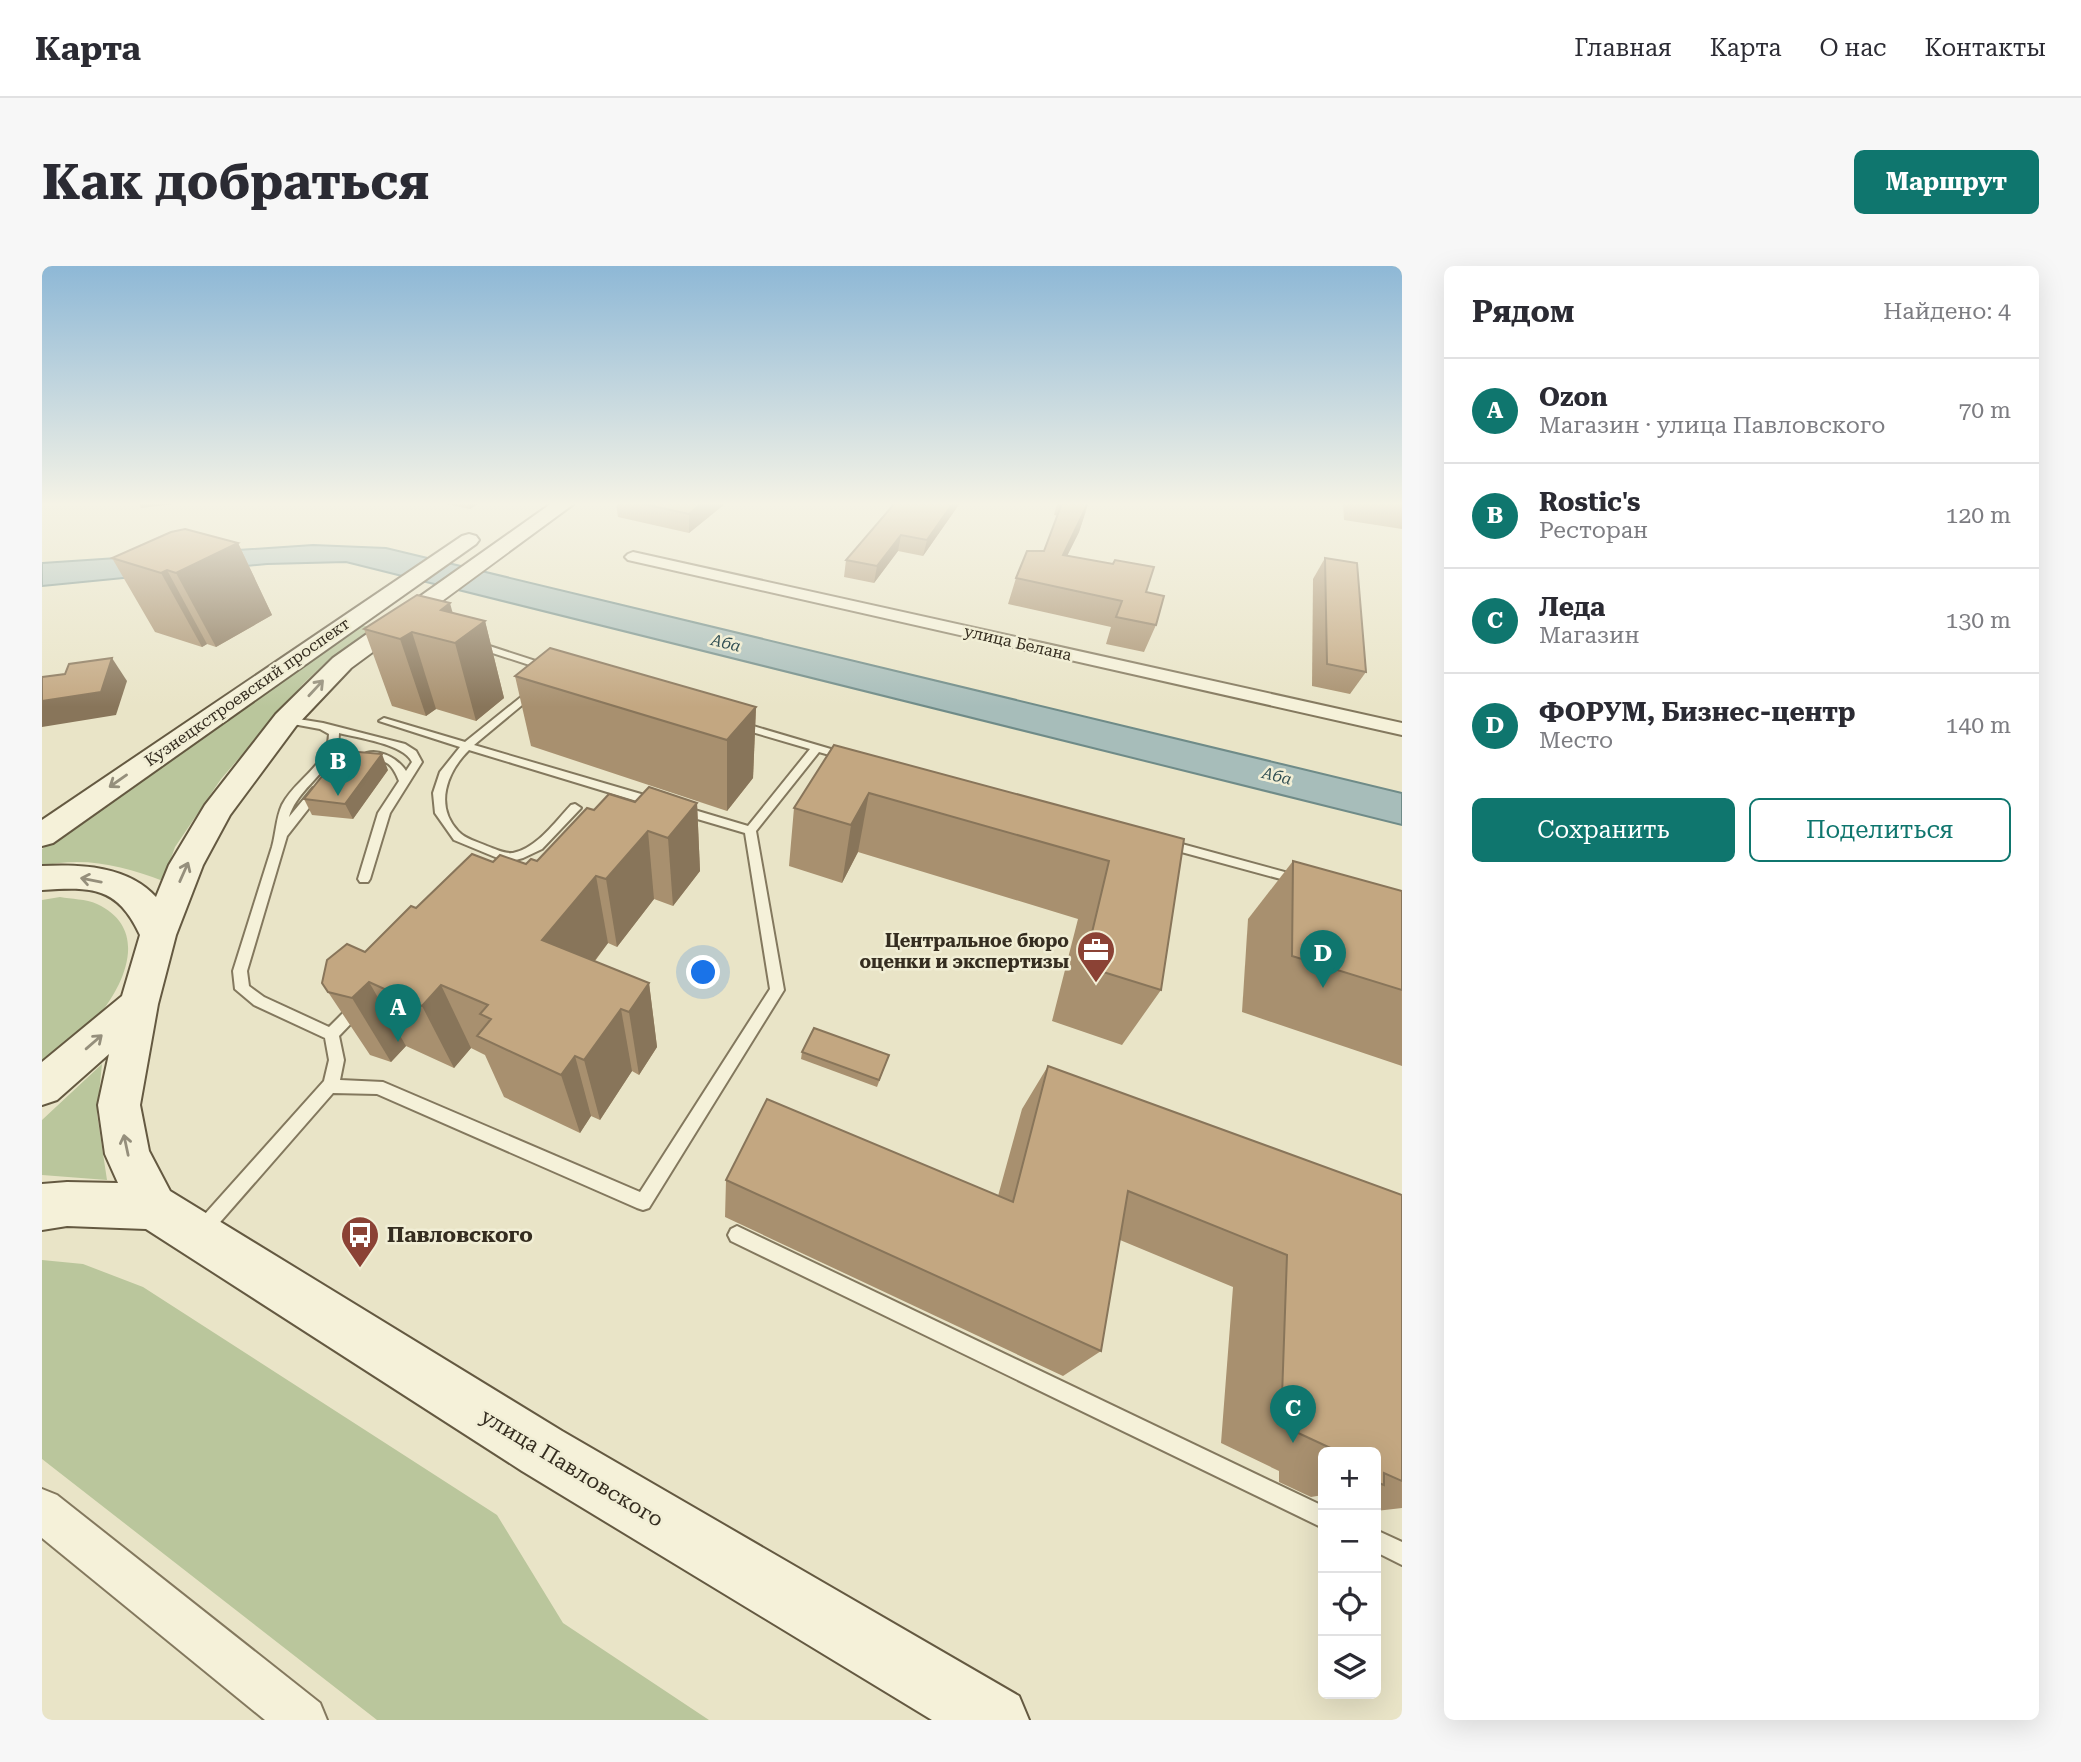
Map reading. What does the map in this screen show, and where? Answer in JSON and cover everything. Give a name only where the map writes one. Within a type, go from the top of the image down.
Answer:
[{"type":"main road","name":"Кузнецкстроевский проспект","points":[[42,835],[424,571]]},
{"type":"main road","name":"Кузнецкстроевский проспект","points":[[139,1004],[158,935],[186,865],[216,812],[244,772],[286,720],[342,663],[469,571]]},
{"type":"main road","points":[[42,877],[80,878],[122,886],[143,904],[158,935]]},
{"type":"main road","points":[[42,1087],[139,1004]]},
{"type":"main road","points":[[139,1004],[119,1105],[127,1154],[176,1220]]},
{"type":"main road","points":[[42,1207],[66,1204],[176,1220]]},
{"type":"main road","name":"улица Павловского","points":[[176,1220],[542,1451],[995,1720]]},
{"type":"street","name":"улица Белана","points":[[695,571],[1402,729]]},
{"type":"street","points":[[42,1510],[303,1720]]},
{"type":"lane","points":[[456,639],[560,671],[549,680]]},
{"type":"lane","points":[[539,688],[466,744],[440,783],[437,801],[456,836],[508,858],[524,856],[534,850],[575,808]]},
{"type":"lane","points":[[286,720],[323,726],[411,751],[417,762],[384,813],[364,880]]},
{"type":"lane","points":[[384,721],[661,804]]},
{"type":"lane","points":[[727,722],[856,759]]},
{"type":"lane","points":[[176,1220],[329,1086],[337,1071],[339,1056],[331,1034],[259,1001],[242,989],[240,971],[281,836],[283,814],[293,797],[331,753],[336,743],[334,733],[323,726]]},
{"type":"lane","points":[[329,1086],[378,1087],[643,1202],[777,990],[750,831],[817,748]]},
{"type":"lane","points":[[350,758],[366,756],[393,760],[401,768],[404,780]]},
{"type":"lane","points":[[281,836],[329,776]]},
{"type":"lane","points":[[673,808],[750,831]]},
{"type":"lane","points":[[1149,839],[1309,883]]},
{"type":"lane","points":[[489,878],[508,858]]},
{"type":"lane","points":[[331,1034],[370,995]]},
{"type":"lane","points":[[737,1235],[1318,1515]]},
{"type":"lane","points":[[1381,1543],[1402,1553]]},
{"type":"green space","points":[[359,624],[372,628],[324,664],[303,684],[221,779],[175,847],[163,881],[134,871],[88,862],[42,866],[42,849]]},
{"type":"green space","points":[[60,897],[93,902],[116,917],[125,932],[128,950],[125,969],[106,1006],[80,1036],[42,1067],[42,900]]},
{"type":"green space","points":[[102,1064],[97,1114],[107,1180],[42,1175],[42,1120]]},
{"type":"green space","points":[[42,1260],[83,1264],[143,1287],[497,1515],[563,1623],[709,1720],[377,1720],[42,1459]]},
{"type":"water","name":"Аба","points":[[42,571],[197,571],[42,586]]},
{"type":"water","name":"Аба","points":[[382,571],[481,571],[1402,793],[1402,825]]},
{"type":"building","points":[[1019,571],[1153,571],[1146,592],[1164,596],[1156,625],[1116,617],[1122,601],[1016,578]]},
{"type":"building","points":[[1325,571],[1358,571],[1366,672],[1327,664]]},
{"type":"building","points":[[417,595],[450,603],[441,610],[485,621],[455,643],[412,632],[400,639],[364,629]]},
{"type":"building","points":[[550,648],[756,707],[727,740],[515,676]]},
{"type":"building","points":[[112,658],[101,692],[42,701],[42,677],[65,674],[69,664]]},
{"type":"building","points":[[834,745],[1184,839],[1161,990],[1084,966],[1109,861],[869,793],[851,825],[794,808]]},
{"type":"building","points":[[347,751],[382,754],[345,804],[304,799],[338,756]]},
{"type":"building","points":[[649,787],[697,803],[668,838],[648,831],[606,879],[596,876],[542,940],[649,983],[629,1012],[621,1009],[584,1060],[575,1056],[561,1075],[477,1036],[491,1019],[480,1014],[488,1005],[441,985],[422,1006],[369,982],[352,998],[328,992],[322,983],[327,960],[347,944],[365,952],[411,906],[416,908],[472,854],[493,862],[500,855],[526,864],[531,859],[537,861],[587,808],[594,810],[609,794],[635,802]]},
{"type":"building","points":[[1293,861],[1402,891],[1402,990],[1292,956]]},
{"type":"building","points":[[814,1028],[889,1055],[879,1080],[802,1052]]},
{"type":"building","points":[[1048,1066],[1402,1195],[1402,1481],[1384,1473],[1384,1485],[1381,1484],[1381,1447],[1328,1447],[1281,1425],[1287,1255],[1128,1191],[1101,1351],[726,1180],[767,1099],[1013,1202]]},
{"type":"place","name":"Rostic's","points":[[338,796]]},
{"type":"place","name":"Центральное бюро оценки и экспертизы","points":[[1096,984]]},
{"type":"place","name":"ФОРУМ, Бизнес-центр","points":[[1323,988]]},
{"type":"place","name":"Ozon","points":[[398,1042]]},
{"type":"place","name":"Павловского","points":[[360,1269]]},
{"type":"place","name":"Леда","points":[[1293,1443]]}]
